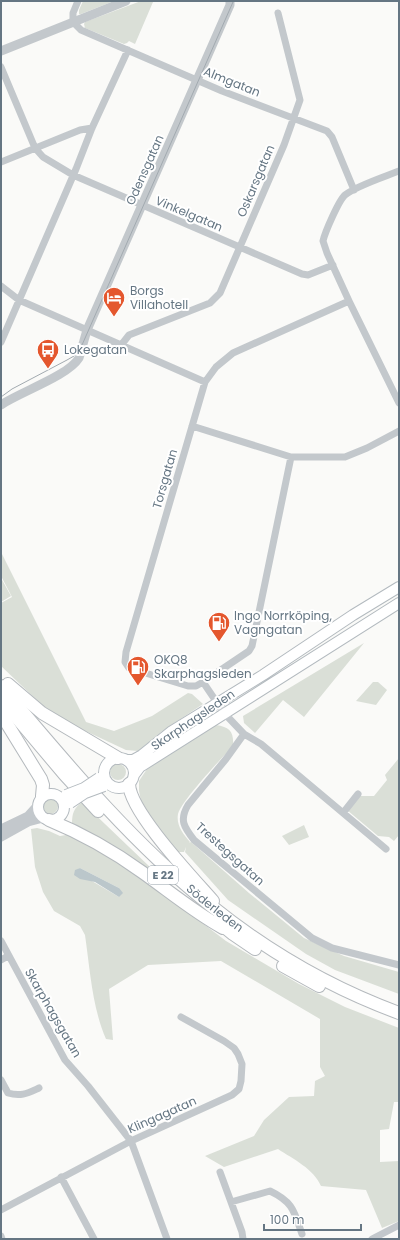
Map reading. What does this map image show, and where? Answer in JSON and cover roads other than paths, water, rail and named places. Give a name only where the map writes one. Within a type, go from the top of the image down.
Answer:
[{"type":"highway","points":[[1,678],[42,713],[123,759]]},
{"type":"highway","name":"Söderleden","points":[[1,686],[103,804],[185,885],[234,929],[318,977],[356,996],[399,1013]]},
{"type":"highway","name":"Söderleden","points":[[1,699],[64,774],[148,861],[190,900],[302,977],[368,1009],[399,1021]]},
{"type":"highway","points":[[1,714],[41,779],[40,801]]},
{"type":"highway","points":[[132,780],[130,789],[133,799],[166,847],[234,929]]},
{"type":"highway","points":[[46,819],[73,830],[106,848],[208,920],[234,929]]},
{"type":"main road","name":"Skarphagsleden","points":[[123,759],[134,760],[172,731],[264,675],[348,618],[399,587]]},
{"type":"main road","name":"Skarphagsleden","points":[[132,780],[140,767],[399,603]]},
{"type":"main road","points":[[64,800],[51,793],[40,801],[39,814],[46,819],[56,819],[60,817],[64,800],[84,788],[105,780],[120,788],[132,780],[132,765],[123,759],[110,761],[106,766],[105,780]]},
{"type":"street","points":[[73,22],[73,13],[78,1]]},
{"type":"street","points":[[1,51],[126,1]]},
{"type":"street","name":"Odensgatan","points":[[1,405],[53,377],[68,363],[82,344],[231,2]]},
{"type":"street","name":"Oskarsgatan","points":[[122,344],[129,335],[210,303],[220,293],[284,145],[300,100],[278,13]]},
{"type":"street","name":"Almgatan","points":[[73,22],[80,30],[197,80],[293,119],[324,129],[330,134],[335,142],[354,190]]},
{"type":"street","points":[[1,342],[73,176],[92,128],[128,50]]},
{"type":"street","name":"Vinkelgatan","points":[[1,67],[35,148],[43,157],[73,176],[286,268],[308,276],[332,265]]},
{"type":"street","points":[[1,162],[80,130],[92,128]]},
{"type":"street","points":[[399,171],[343,196],[323,241],[332,265],[399,403]]},
{"type":"street","points":[[1,286],[19,300],[122,344],[205,382]]},
{"type":"street","name":"Torsgatan","points":[[204,682],[196,686],[188,686],[129,668],[125,662],[126,652],[205,382],[216,367],[233,353],[349,301]]},
{"type":"street","points":[[192,426],[291,458],[345,457],[367,448],[399,431]]},
{"type":"street","points":[[291,458],[252,646],[249,652],[204,682],[216,703],[244,734],[261,744],[386,849]]},
{"type":"street","name":"Trestegsgatan","points":[[244,734],[226,759],[188,805],[184,812],[183,818],[185,828],[194,840],[312,938],[332,948],[399,965]]},
{"type":"street","points":[[343,813],[358,794]]},
{"type":"street","points":[[1,829],[28,816],[40,801]]},
{"type":"street","points":[[1,837],[28,822],[46,819]]},
{"type":"street","name":"Skarphagsgatan","points":[[1,941],[66,1060],[131,1141],[168,1239]]},
{"type":"street","points":[[1,960],[8,956]]},
{"type":"street","points":[[181,1017],[234,1048],[242,1064],[243,1071],[240,1086],[248,1090]]},
{"type":"street","points":[[1,1080],[8,1093],[16,1096],[23,1095],[39,1088]]},
{"type":"street","name":"Klingagatan","points":[[1,1210],[131,1141],[232,1095],[240,1086]]},
{"type":"street","points":[[220,1172],[242,1232],[243,1239]]},
{"type":"street","points":[[61,1177],[94,1239]]},
{"type":"street","points":[[231,1202],[270,1191],[291,1205],[302,1234]]},
{"type":"street","points":[[372,1239],[399,1225]]},
{"type":"tram line","points":[[1,397],[12,389],[74,356],[82,345],[233,2]]},
{"type":"place","name":"Borgs Villahotell","points":[[114,318]]},
{"type":"place","name":"Lokegatan","points":[[48,370]]},
{"type":"place","name":"Ingo Norrköping, Vagngatan","points":[[219,642]]},
{"type":"place","name":"OKQ8 Skarphagsleden","points":[[138,686]]}]
